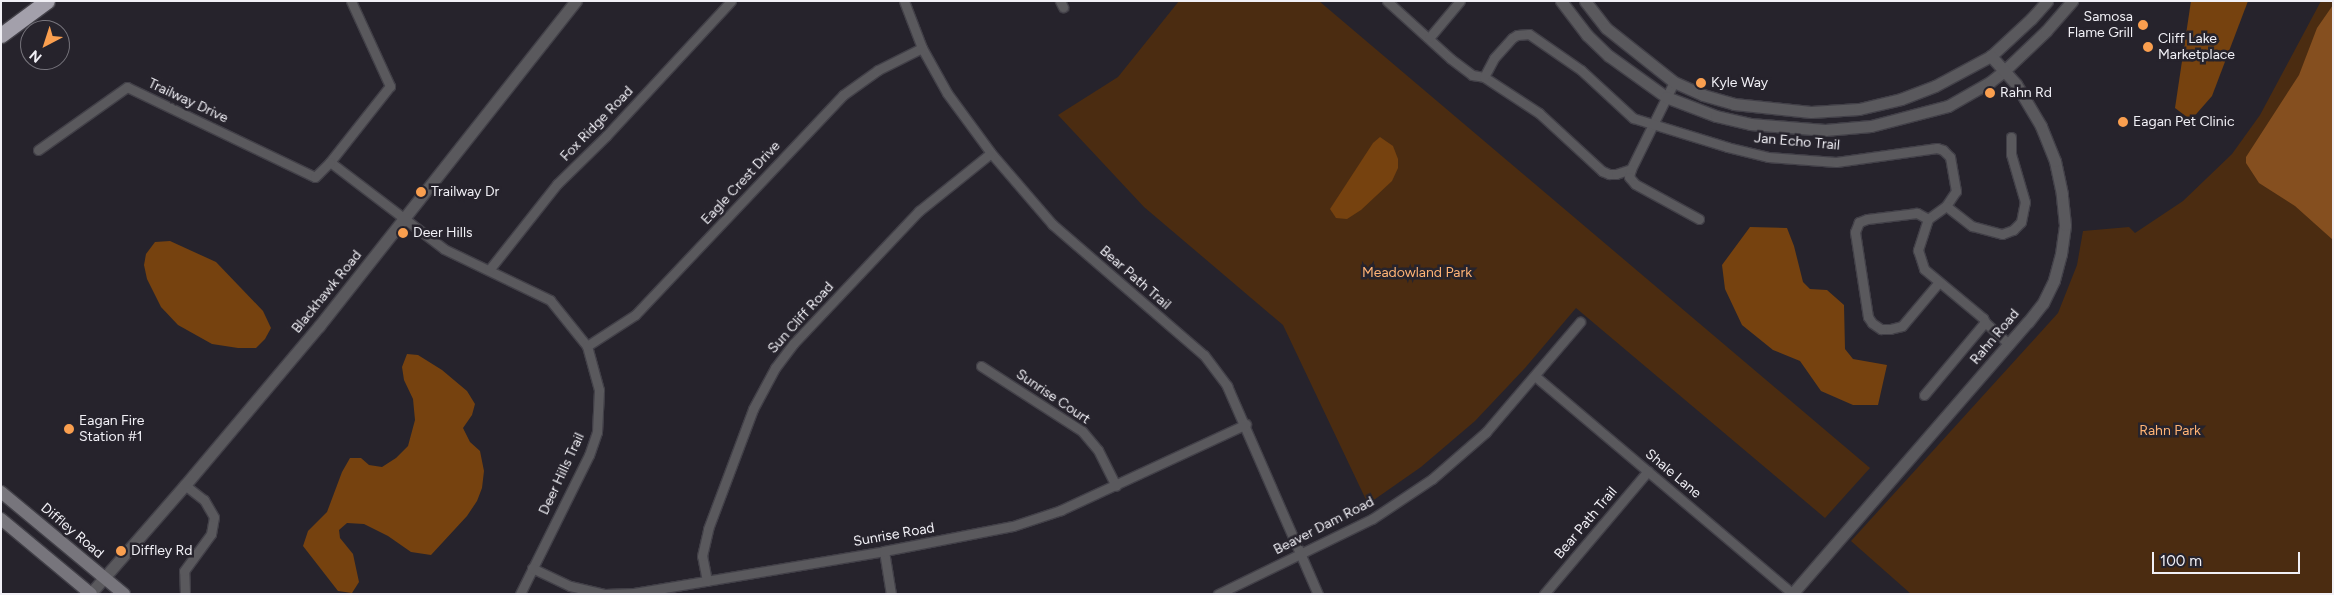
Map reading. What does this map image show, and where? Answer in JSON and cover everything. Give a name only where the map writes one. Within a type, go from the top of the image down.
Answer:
[{"type":"highway","points":[[1,35],[47,1]]},
{"type":"main road","name":"Diffley Road","points":[[1,492],[124,594]]},
{"type":"main road","points":[[1,519],[90,594]]},
{"type":"street","name":"Trailway Drive","points":[[38,150],[127,87],[315,177],[330,162],[390,86],[351,1]]},
{"type":"street","name":"Blackhawk Road","points":[[90,594],[319,326],[576,1]]},
{"type":"street","name":"Fox Ridge Road","points":[[489,270],[557,184],[606,136],[731,1]]},
{"type":"street","name":"Bear Path Trail","points":[[904,1],[922,48],[947,93],[991,153],[1052,224],[1204,356],[1227,386],[1246,424],[1318,594]]},
{"type":"street","points":[[1387,1],[1451,59],[1472,74],[1484,77],[1539,113],[1602,171],[1616,174],[1631,169]]},
{"type":"street","points":[[1429,38],[1460,1]]},
{"type":"street","points":[[1561,1],[1587,35],[1609,56],[1666,97],[1716,116],[1750,124],[1825,130],[1871,126],[1948,106],[2004,71],[2046,31],[2072,1]]},
{"type":"street","points":[[1585,1],[1606,28],[1674,82],[1703,96],[1734,104],[1811,112],[1859,109],[1901,99],[1935,86],[1991,56],[2031,20],[2047,1]]},
{"type":"street","name":"Jan Echo Trail","points":[[1484,77],[1494,58],[1512,38],[1517,34],[1529,34],[1581,70],[1633,118],[1640,122],[1652,122],[1727,147],[1768,157],[1836,162],[1937,148],[1950,157],[1953,170],[1956,191],[1946,206]]},
{"type":"street","name":"Eagle Crest Drive","points":[[587,346],[635,315],[843,95],[878,70],[922,48]]},
{"type":"street","name":"Rahn Road","points":[[1793,594],[2010,344],[2043,303],[2054,280],[2061,254],[2065,225],[2062,194],[2055,160],[2045,134],[2016,84],[1991,56]]},
{"type":"street","points":[[1674,82],[1652,122],[1629,177],[1635,184],[1699,219]]},
{"type":"street","points":[[2010,344],[1983,318],[1924,268],[1918,250],[1928,219],[1946,206],[1972,226],[2002,234],[2012,230],[2021,222],[2025,202],[2011,154],[2011,136]]},
{"type":"street","name":"Sun Cliff Road","points":[[706,580],[702,556],[708,529],[753,409],[775,368],[794,343],[919,211],[991,153]]},
{"type":"street","points":[[330,162],[405,219]]},
{"type":"street","points":[[1928,219],[1917,214],[1867,219],[1859,222],[1855,232],[1868,317],[1872,323],[1881,329],[1890,330],[1902,326],[1939,282]]},
{"type":"street","name":"Deer Hills Trail","points":[[405,219],[444,248],[550,300],[587,346],[599,390],[597,432],[588,455],[520,594]]},
{"type":"street","name":"Beaver Dam Road","points":[[1218,594],[1372,519],[1432,479],[1486,432],[1580,322]]},
{"type":"street","points":[[1924,396],[1985,322]]},
{"type":"street","name":"Sunrise Court","points":[[981,366],[1082,431],[1098,450],[1116,486]]},
{"type":"street","name":"Shale Lane","points":[[1535,376],[1793,594]]},
{"type":"street","name":"Sunrise Road","points":[[532,568],[570,586],[605,594],[634,593],[884,551],[1013,526],[1061,510],[1116,486],[1246,424]]},
{"type":"street","name":"Bear Path Trail","points":[[1544,594],[1648,471]]},
{"type":"street","points":[[185,485],[204,500],[214,517],[212,534],[184,571],[185,594]]},
{"type":"street","points":[[884,551],[891,594]]},
{"type":"green space","name":"Meadowland Park","points":[[1179,1],[1319,1],[1870,468],[1825,518],[1576,308],[1525,368],[1475,421],[1421,467],[1368,504],[1283,325],[1144,207],[1058,115],[1118,77]]},
{"type":"green space","name":"Rahn Park","points":[[2321,1],[2333,1],[2333,594],[1911,594],[1851,541],[2058,313],[2077,265],[2083,231],[2129,227],[2135,233],[2183,201],[2232,154],[2260,115]]},
{"type":"shaded area","points":[[2191,1],[2248,1],[2212,96],[2191,120],[2175,108]]},
{"type":"shaded area","points":[[2333,5],[2333,240],[2295,206],[2259,183],[2246,163],[2246,157],[2299,75],[2317,28]]},
{"type":"shaded area","points":[[1380,137],[1393,146],[1398,159],[1398,168],[1392,181],[1361,210],[1347,219],[1336,218],[1330,209],[1373,143]]},
{"type":"shaded area","points":[[1750,227],[1787,228],[1794,246],[1803,282],[1810,289],[1827,290],[1844,305],[1845,349],[1853,359],[1887,365],[1878,405],[1853,405],[1821,391],[1800,361],[1773,350],[1742,325],[1725,289],[1722,265]]},
{"type":"shaded area","points":[[170,241],[216,262],[263,311],[271,328],[265,339],[256,348],[238,348],[212,344],[178,325],[161,307],[147,279],[144,265],[146,254],[155,242]]},
{"type":"shaded area","points":[[407,354],[418,355],[442,370],[467,391],[475,404],[472,415],[463,428],[470,442],[480,451],[484,471],[482,488],[477,501],[467,516],[431,555],[411,552],[388,536],[364,524],[347,523],[339,530],[340,538],[353,554],[359,582],[352,593],[338,591],[303,546],[308,531],[327,512],[342,472],[350,458],[361,458],[369,465],[382,467],[396,458],[408,446],[415,420],[413,399],[404,380],[402,367]]},
{"type":"place","name":"Samosa Flame Grill","points":[[2143,25]]},
{"type":"place","name":"Cliff Lake Marketplace","points":[[2148,47]]},
{"type":"place","name":"Kyle Way","points":[[1701,83]]},
{"type":"place","name":"Rahn Rd","points":[[1990,93]]},
{"type":"place","name":"Eagan Pet Clinic","points":[[2123,122]]},
{"type":"place","name":"Trailway Dr","points":[[421,192]]},
{"type":"place","name":"Deer Hills","points":[[403,233]]},
{"type":"place","name":"Eagan Fire Station #1","points":[[69,429]]},
{"type":"place","name":"Diffley Rd","points":[[121,551]]}]
